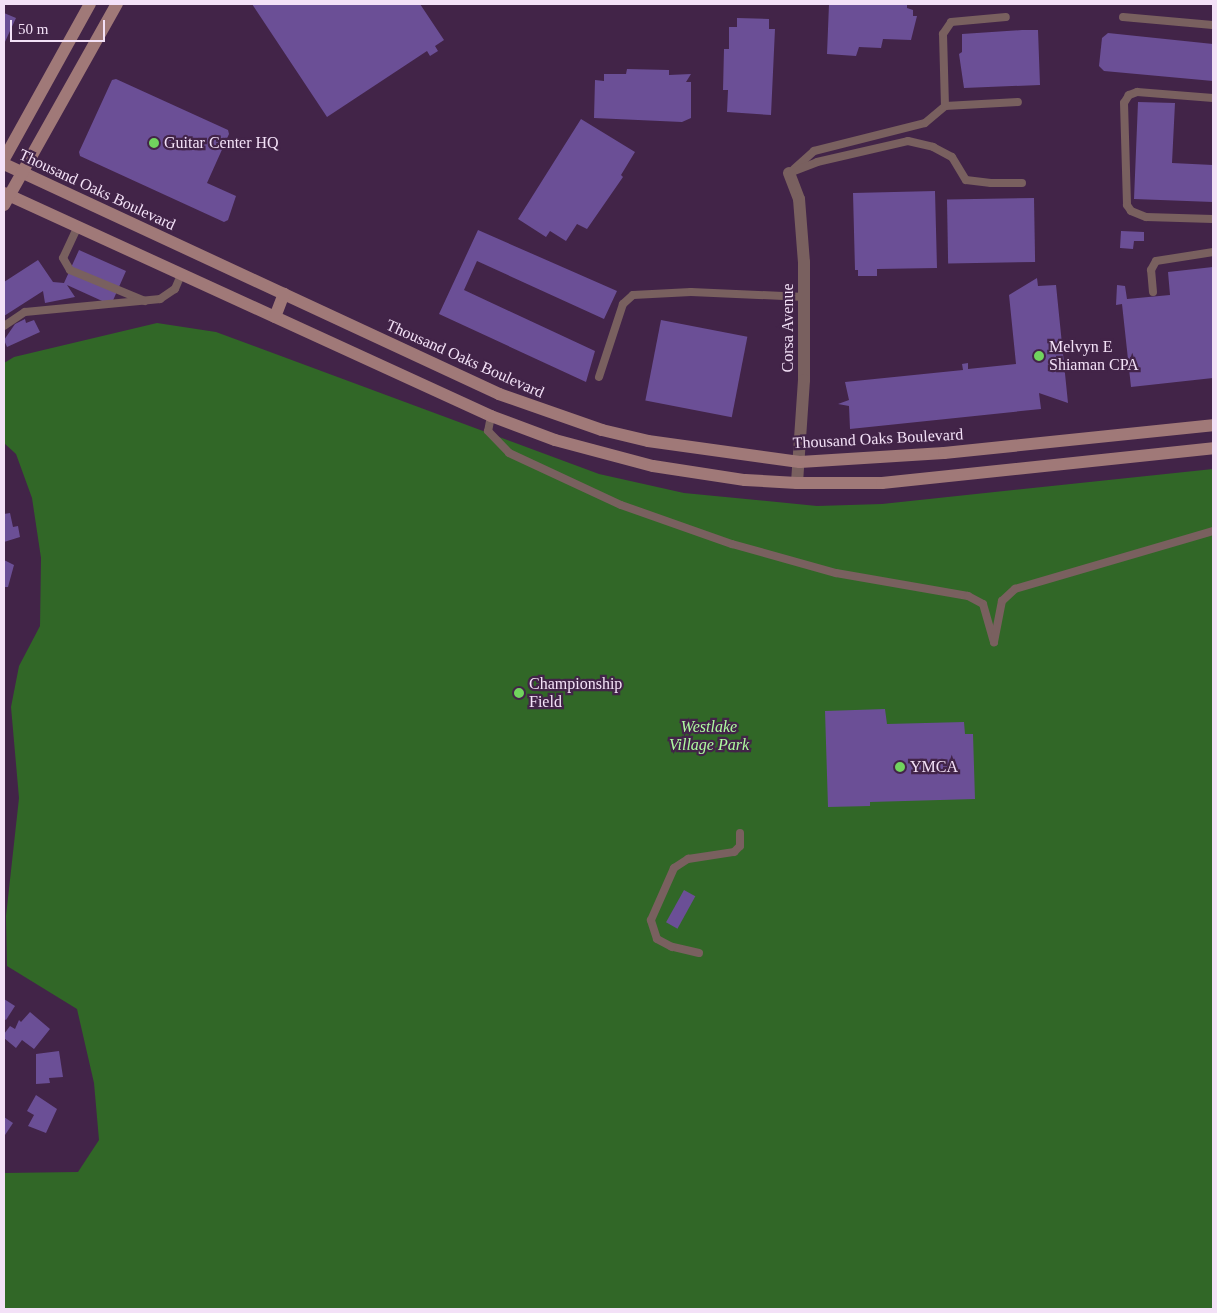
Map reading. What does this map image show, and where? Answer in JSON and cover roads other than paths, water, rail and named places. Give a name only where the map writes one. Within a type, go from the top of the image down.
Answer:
[{"type":"main road","points":[[4,159],[90,4]]},
{"type":"main road","points":[[117,4],[21,174],[5,198],[78,226],[490,416],[554,440],[644,464],[700,474],[797,483],[882,483],[1213,448]]},
{"type":"main road","name":"Thousand Oaks Boulevard","points":[[4,164],[21,174],[499,394],[599,429],[648,441],[800,462],[944,453],[1213,425]]},
{"type":"main road","points":[[275,317],[284,294]]},
{"type":"main road","points":[[490,416],[499,394]]},
{"type":"street","name":"Corsa Avenue","points":[[789,174],[799,199],[804,297],[800,462],[797,483]]},
{"type":"lane","points":[[945,106],[943,34],[951,22],[1006,17]]},
{"type":"lane","points":[[1123,17],[1213,25]]},
{"type":"lane","points":[[1213,98],[1137,92],[1129,95],[1124,103],[1127,205],[1130,210],[1146,217],[1213,219]]},
{"type":"lane","points":[[789,174],[814,151],[925,123],[945,106],[1018,102]]},
{"type":"lane","points":[[789,174],[817,162],[908,141],[933,147],[952,157],[966,180],[991,184],[1022,182]]},
{"type":"lane","points":[[78,226],[63,258],[70,270],[147,301]]},
{"type":"lane","points":[[1153,292],[1151,270],[1156,261],[1213,252]]},
{"type":"lane","points":[[4,326],[25,312],[147,301],[168,296],[181,274]]},
{"type":"lane","points":[[599,377],[623,304],[633,295],[691,292],[804,297]]},
{"type":"lane","points":[[490,416],[488,431],[509,453],[621,505],[732,544],[836,573],[968,596],[983,604],[994,642],[1002,601],[1015,589],[1213,531]]},
{"type":"lane","points":[[699,953],[672,947],[657,939],[652,920],[674,868],[688,859],[734,852],[740,846],[740,833]]},
{"type":"place","name":"Guitar Center HQ","points":[[154,143]]},
{"type":"place","name":"Melvyn E Shiaman CPA","points":[[1039,356]]},
{"type":"place","name":"Championship Field","points":[[519,693]]},
{"type":"place","name":"YMCA","points":[[900,767]]},
{"type":"park label","name":"Westlake Village Park","points":[[709,736]]}]
